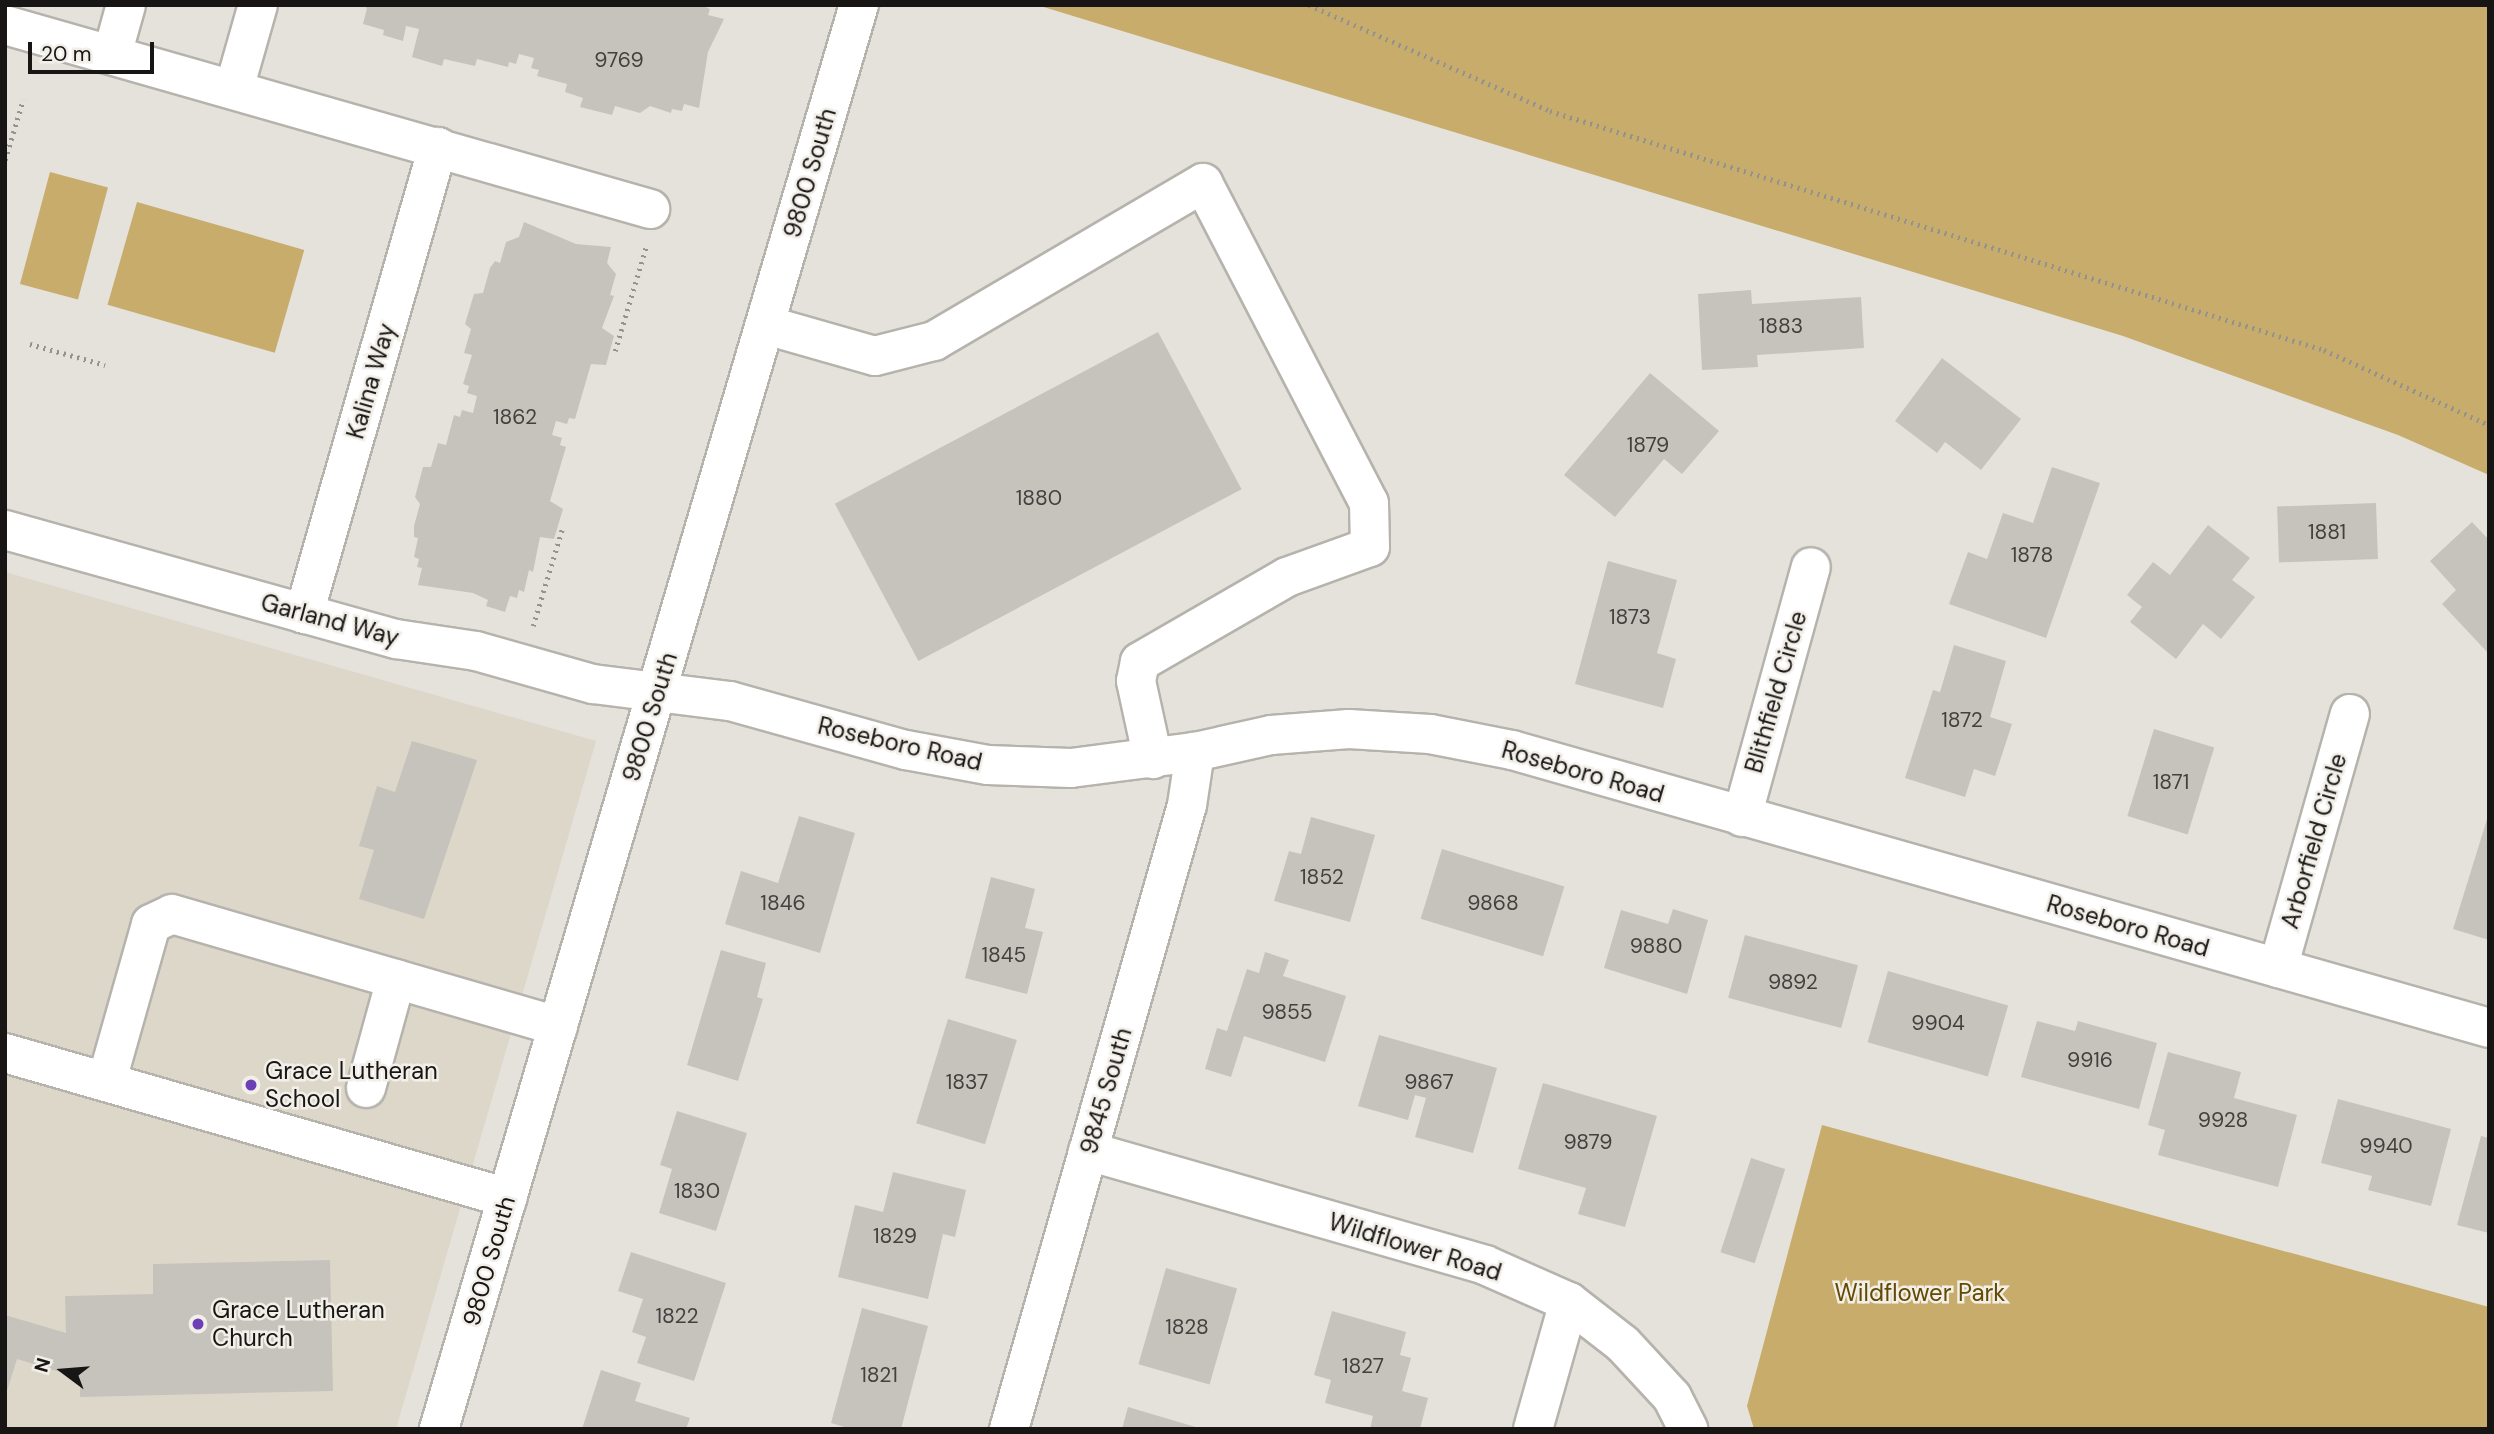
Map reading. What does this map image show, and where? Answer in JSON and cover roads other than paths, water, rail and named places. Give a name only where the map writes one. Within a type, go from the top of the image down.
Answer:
[{"type":"street","points":[[112,55],[126,5]]},
{"type":"street","points":[[234,89],[258,5]]},
{"type":"street","name":"9800 South","points":[[439,1429],[859,5]]},
{"type":"street","points":[[5,25],[438,147],[648,226]]},
{"type":"street","name":"Kalina Way","points":[[304,614],[438,147]]},
{"type":"street","points":[[766,325],[875,356],[934,341],[1203,183],[1369,503],[1370,547],[1287,577],[1140,662],[1136,681],[1153,759]]},
{"type":"street","name":"Garland Way","points":[[5,530],[396,639],[476,652],[593,684],[658,692]]},
{"type":"street","name":"Blithfield Circle","points":[[1742,817],[1811,566]]},
{"type":"street","name":"Roseboro Road","points":[[658,692],[730,701],[906,750],[988,765],[1071,768],[1153,759],[1297,733],[1349,729],[1430,734],[1512,750],[2489,1028]]},
{"type":"street","name":"Arborfield Circle","points":[[2278,968],[2350,714]]},
{"type":"street","name":"9845 South","points":[[1009,1429],[1187,805],[1195,752]]},
{"type":"street","points":[[107,1080],[152,924],[172,914],[558,1026]]},
{"type":"street","points":[[366,1088],[396,979]]},
{"type":"street","points":[[5,1054],[107,1080],[508,1198]]},
{"type":"street","name":"Wildflower Road","points":[[1088,1151],[1485,1265],[1569,1303],[1623,1344],[1672,1397],[1688,1429]]},
{"type":"street","points":[[1533,1429],[1569,1303]]},
{"type":"place","name":"Grace Lutheran School","points":[[251,1085]]},
{"type":"place","name":"Grace Lutheran Church","points":[[198,1324]]},
{"type":"park label","name":"Wildflower Park","points":[[1920,1293]]}]
